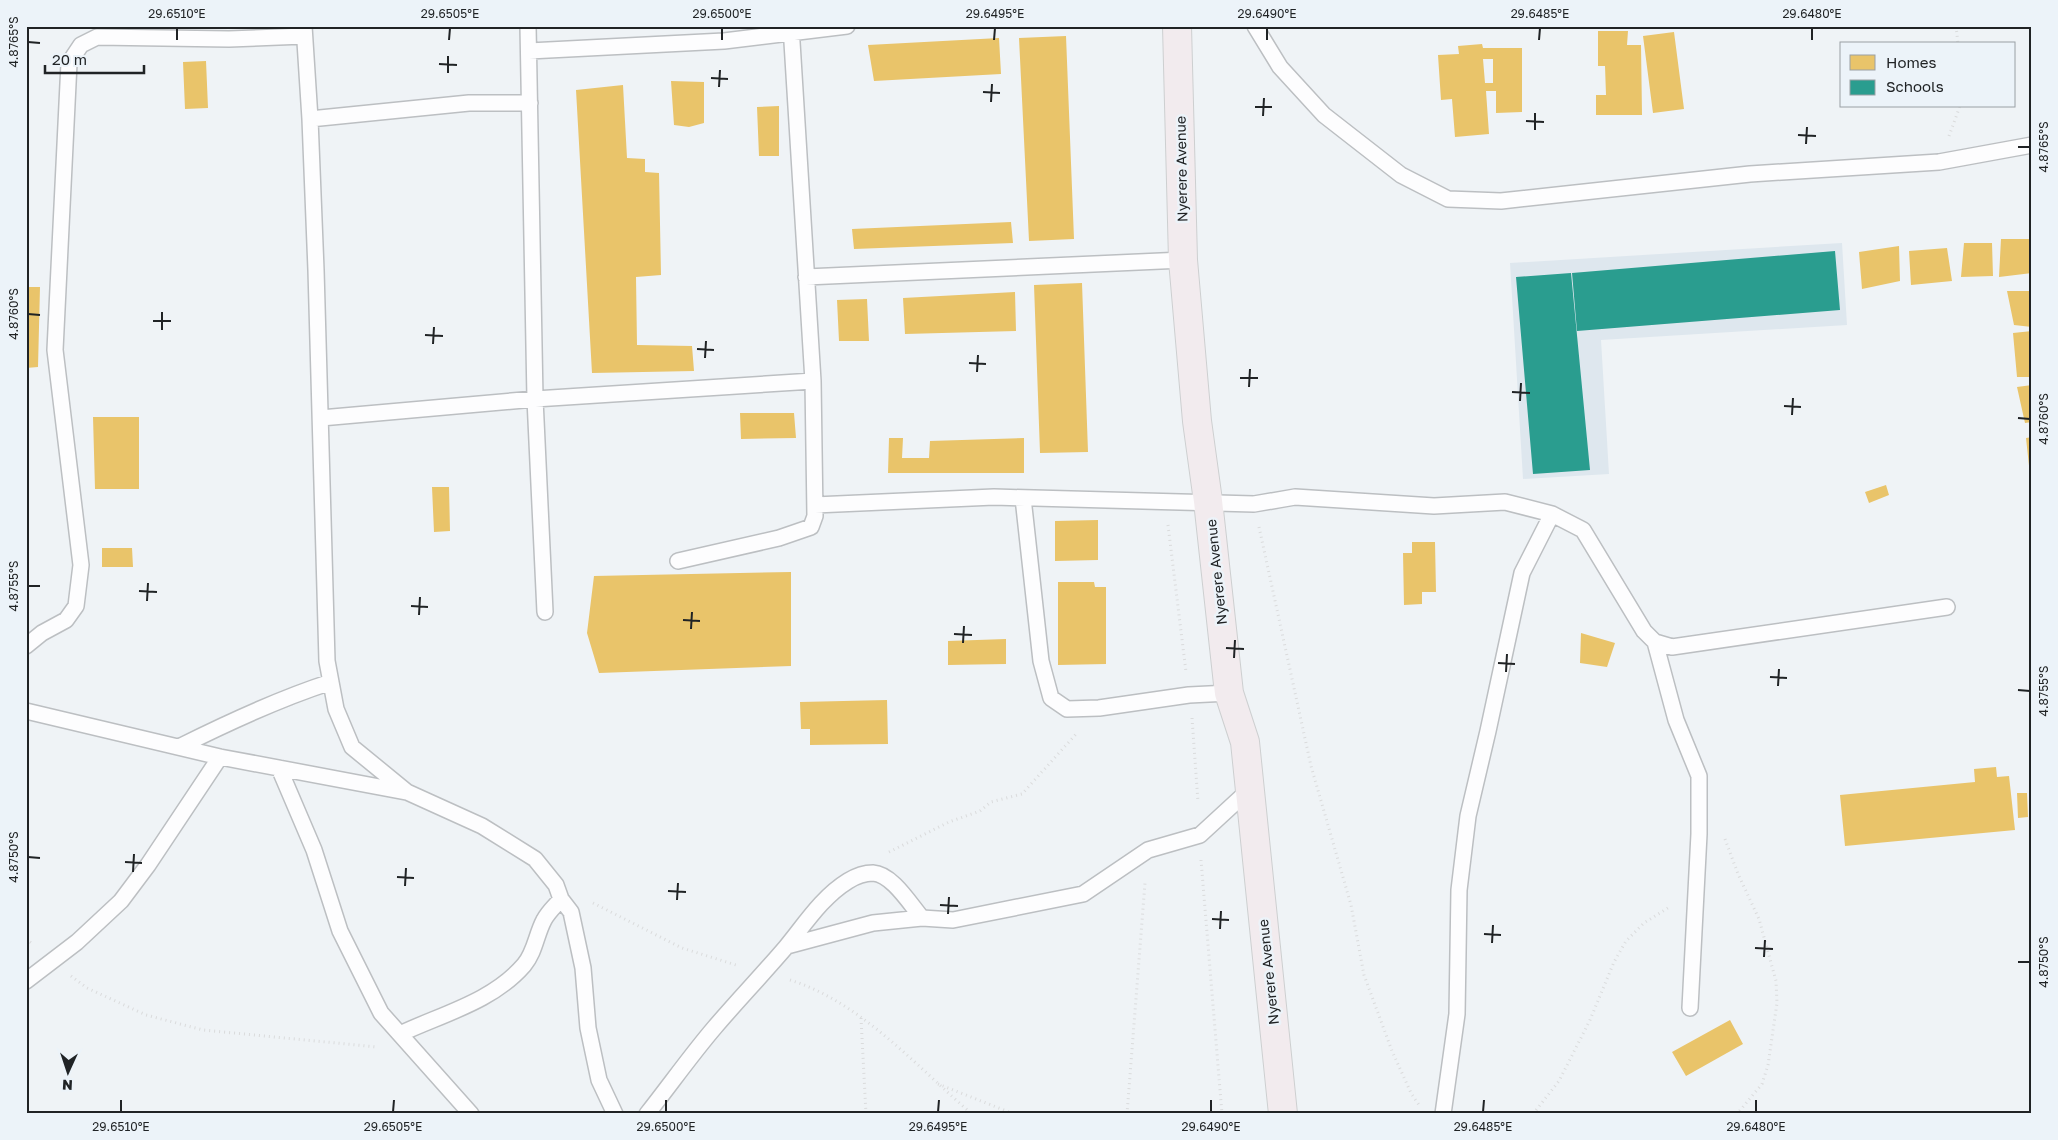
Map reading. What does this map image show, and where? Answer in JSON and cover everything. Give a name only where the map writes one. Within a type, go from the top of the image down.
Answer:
[{"type":"main road","name":"Nyerere Avenue","points":[[1177,26],[1183,260],[1197,421],[1208,501],[1229,693],[1245,742],[1283,1114]]},
{"type":"lane","points":[[528,26],[534,399],[545,612]]},
{"type":"lane","points":[[529,51],[669,45],[791,30],[848,26]]},
{"type":"lane","points":[[1255,26],[1280,67],[1324,114],[1401,174],[1448,199],[1501,201],[1750,174],[1940,162],[2026,148],[2032,145]]},
{"type":"lane","points":[[678,560],[778,538],[811,527],[815,516],[813,381],[791,30]]},
{"type":"lane","points":[[26,646],[42,633],[66,620],[76,606],[81,565],[55,350],[69,64],[81,44],[97,37],[229,39],[304,31],[310,119],[321,418],[327,660],[336,709],[352,747],[407,792]]},
{"type":"lane","points":[[310,119],[469,103],[530,103]]},
{"type":"lane","points":[[806,277],[1183,260]]},
{"type":"lane","points":[[321,418],[534,399],[813,381]]},
{"type":"lane","points":[[815,505],[994,497],[1165,502],[1208,501],[1254,504],[1295,497],[1434,506],[1505,502],[1552,514],[1583,530],[1644,631],[1655,642],[1672,647],[1947,608]]},
{"type":"lane","points":[[1023,498],[1041,661],[1051,698],[1067,709],[1099,708],[1189,695],[1229,693]]},
{"type":"lane","points":[[1443,1114],[1457,1014],[1459,890],[1468,816],[1522,573],[1552,514]]},
{"type":"lane","points":[[1655,642],[1676,720],[1698,776],[1699,834],[1690,1008]]},
{"type":"lane","points":[[179,747],[288,696],[331,682]]},
{"type":"lane","points":[[27,716],[220,757],[407,792],[482,826],[535,859],[556,885],[561,899],[571,912],[583,968],[588,1028],[599,1080],[615,1114]]},
{"type":"lane","points":[[26,981],[77,942],[121,901],[148,865],[220,757]]},
{"type":"lane","points":[[279,768],[314,850],[340,931],[381,1013],[471,1114]]},
{"type":"lane","points":[[786,946],[873,923],[922,918],[953,920],[1083,894],[1148,850],[1200,834],[1250,789]]},
{"type":"lane","points":[[647,1114],[715,1028],[815,910],[848,881],[862,874],[885,875],[900,889],[907,901],[922,918]]},
{"type":"lane","points":[[400,1034],[486,996],[504,982],[523,966],[532,954],[544,919],[561,899]]},
{"type":"path","points":[[1956,26],[1958,42]]},
{"type":"path","points":[[1165,502],[1196,752],[1204,905],[1222,1114]]},
{"type":"path","points":[[1254,504],[1311,766],[1351,906],[1364,975],[1410,1093],[1420,1107]]},
{"type":"path","points":[[862,874],[883,855],[910,840],[980,810],[991,802],[1022,794],[1099,708]]},
{"type":"path","points":[[1722,832],[1738,874],[1759,919],[1776,981],[1777,1003],[1768,1065],[1762,1084],[1737,1114]]},
{"type":"path","points":[[1127,1114],[1148,850]]},
{"type":"path","points":[[1533,1114],[1559,1081],[1590,1020],[1614,962],[1626,941],[1644,923],[1695,891]]},
{"type":"path","points":[[52,961],[87,988],[119,1003],[146,1015],[203,1030],[415,1051]]},
{"type":"path","points":[[861,1018],[866,1114]]},
{"type":"path","points":[[935,1082],[1014,1114]]},
{"type":"shaded area","points":[[1842,243],[1847,325],[1601,340],[1609,474],[1523,479],[1510,263]]},
{"type":"building: Homes","points":[[1598,31],[1628,31],[1627,45],[1641,45],[1642,115],[1596,115],[1596,95],[1606,95],[1605,66],[1598,66]]},
{"type":"building: Homes","points":[[1674,32],[1684,109],[1653,113],[1643,36]]},
{"type":"building: Homes","points":[[1066,36],[1074,239],[1029,241],[1019,38]]},
{"type":"building: Homes","points":[[999,38],[1001,74],[874,81],[868,45]]},
{"type":"building: Homes","points":[[1482,44],[1483,48],[1522,48],[1522,112],[1496,113],[1496,91],[1486,91],[1489,134],[1455,137],[1452,99],[1441,100],[1438,55],[1459,54],[1458,46]],"holes":[[[1483,59],[1493,59],[1493,83],[1485,83]]]},
{"type":"building: Homes","points":[[206,61],[208,108],[185,109],[183,62]]},
{"type":"building: Homes","points":[[671,81],[704,82],[704,123],[689,127],[674,125]]},
{"type":"building: Homes","points":[[623,85],[627,158],[645,159],[645,172],[659,173],[661,275],[636,277],[637,345],[692,346],[694,371],[592,373],[576,90]]},
{"type":"building: Homes","points":[[779,106],[779,156],[759,156],[757,107]]},
{"type":"building: Homes","points":[[1011,222],[1013,243],[854,249],[852,229]]},
{"type":"building: Homes","points":[[2001,239],[2032,239],[2032,273],[1999,277]]},
{"type":"building: Homes","points":[[1964,243],[1992,243],[1993,276],[1961,277]]},
{"type":"building: Homes","points":[[1899,246],[1900,281],[1862,289],[1859,252]]},
{"type":"building: Homes","points":[[1947,248],[1952,281],[1911,285],[1909,251]]},
{"type":"building: Homes","points":[[1082,283],[1088,452],[1040,453],[1034,285]]},
{"type":"building: Homes","points":[[26,287],[40,287],[38,367],[26,368]]},
{"type":"building: Homes","points":[[2007,291],[2032,291],[2032,327],[2014,325]]},
{"type":"building: Homes","points":[[1015,292],[1016,331],[905,334],[903,298]]},
{"type":"building: Homes","points":[[867,299],[869,341],[839,341],[837,300]]},
{"type":"building: Homes","points":[[2032,331],[2032,377],[2017,377],[2013,333]]},
{"type":"building: Homes","points":[[2032,385],[2032,422],[2025,423],[2017,387]]},
{"type":"building: Homes","points":[[740,413],[794,413],[796,438],[741,439]]},
{"type":"building: Homes","points":[[93,417],[139,417],[139,489],[95,489]]},
{"type":"building: Homes","points":[[2032,437],[2032,475],[2030,475],[2026,438]]},
{"type":"building: Homes","points":[[889,438],[903,438],[902,458],[929,458],[930,441],[1024,438],[1024,473],[888,473]]},
{"type":"building: Homes","points":[[1886,485],[1889,495],[1869,503],[1865,492]]},
{"type":"building: Homes","points":[[432,487],[449,487],[450,531],[434,532]]},
{"type":"building: Homes","points":[[1098,520],[1098,560],[1055,561],[1055,521]]},
{"type":"building: Homes","points":[[1412,542],[1435,542],[1436,592],[1422,592],[1422,604],[1404,605],[1403,553],[1412,553]]},
{"type":"building: Homes","points":[[102,548],[132,548],[133,567],[102,567]]},
{"type":"building: Homes","points":[[791,572],[791,666],[599,673],[587,633],[594,576]]},
{"type":"building: Homes","points":[[1058,582],[1094,582],[1095,587],[1106,587],[1106,664],[1058,665]]},
{"type":"building: Homes","points":[[1581,633],[1615,643],[1607,667],[1580,663]]},
{"type":"building: Homes","points":[[1006,639],[1006,664],[948,665],[948,641]]},
{"type":"building: Homes","points":[[887,700],[888,744],[810,745],[810,729],[801,729],[800,702]]},
{"type":"building: Homes","points":[[1996,767],[1997,777],[2009,776],[2015,830],[1845,846],[1840,795],[1975,782],[1974,769]]},
{"type":"building: Homes","points":[[2017,793],[2027,793],[2028,817],[2018,818]]},
{"type":"building: Homes","points":[[1730,1020],[1743,1044],[1686,1076],[1672,1052]]},
{"type":"building: Schools","points":[[1835,251],[1840,310],[1577,331],[1572,273]]},
{"type":"building: Schools","points":[[1571,273],[1590,470],[1533,474],[1516,277]]}]
